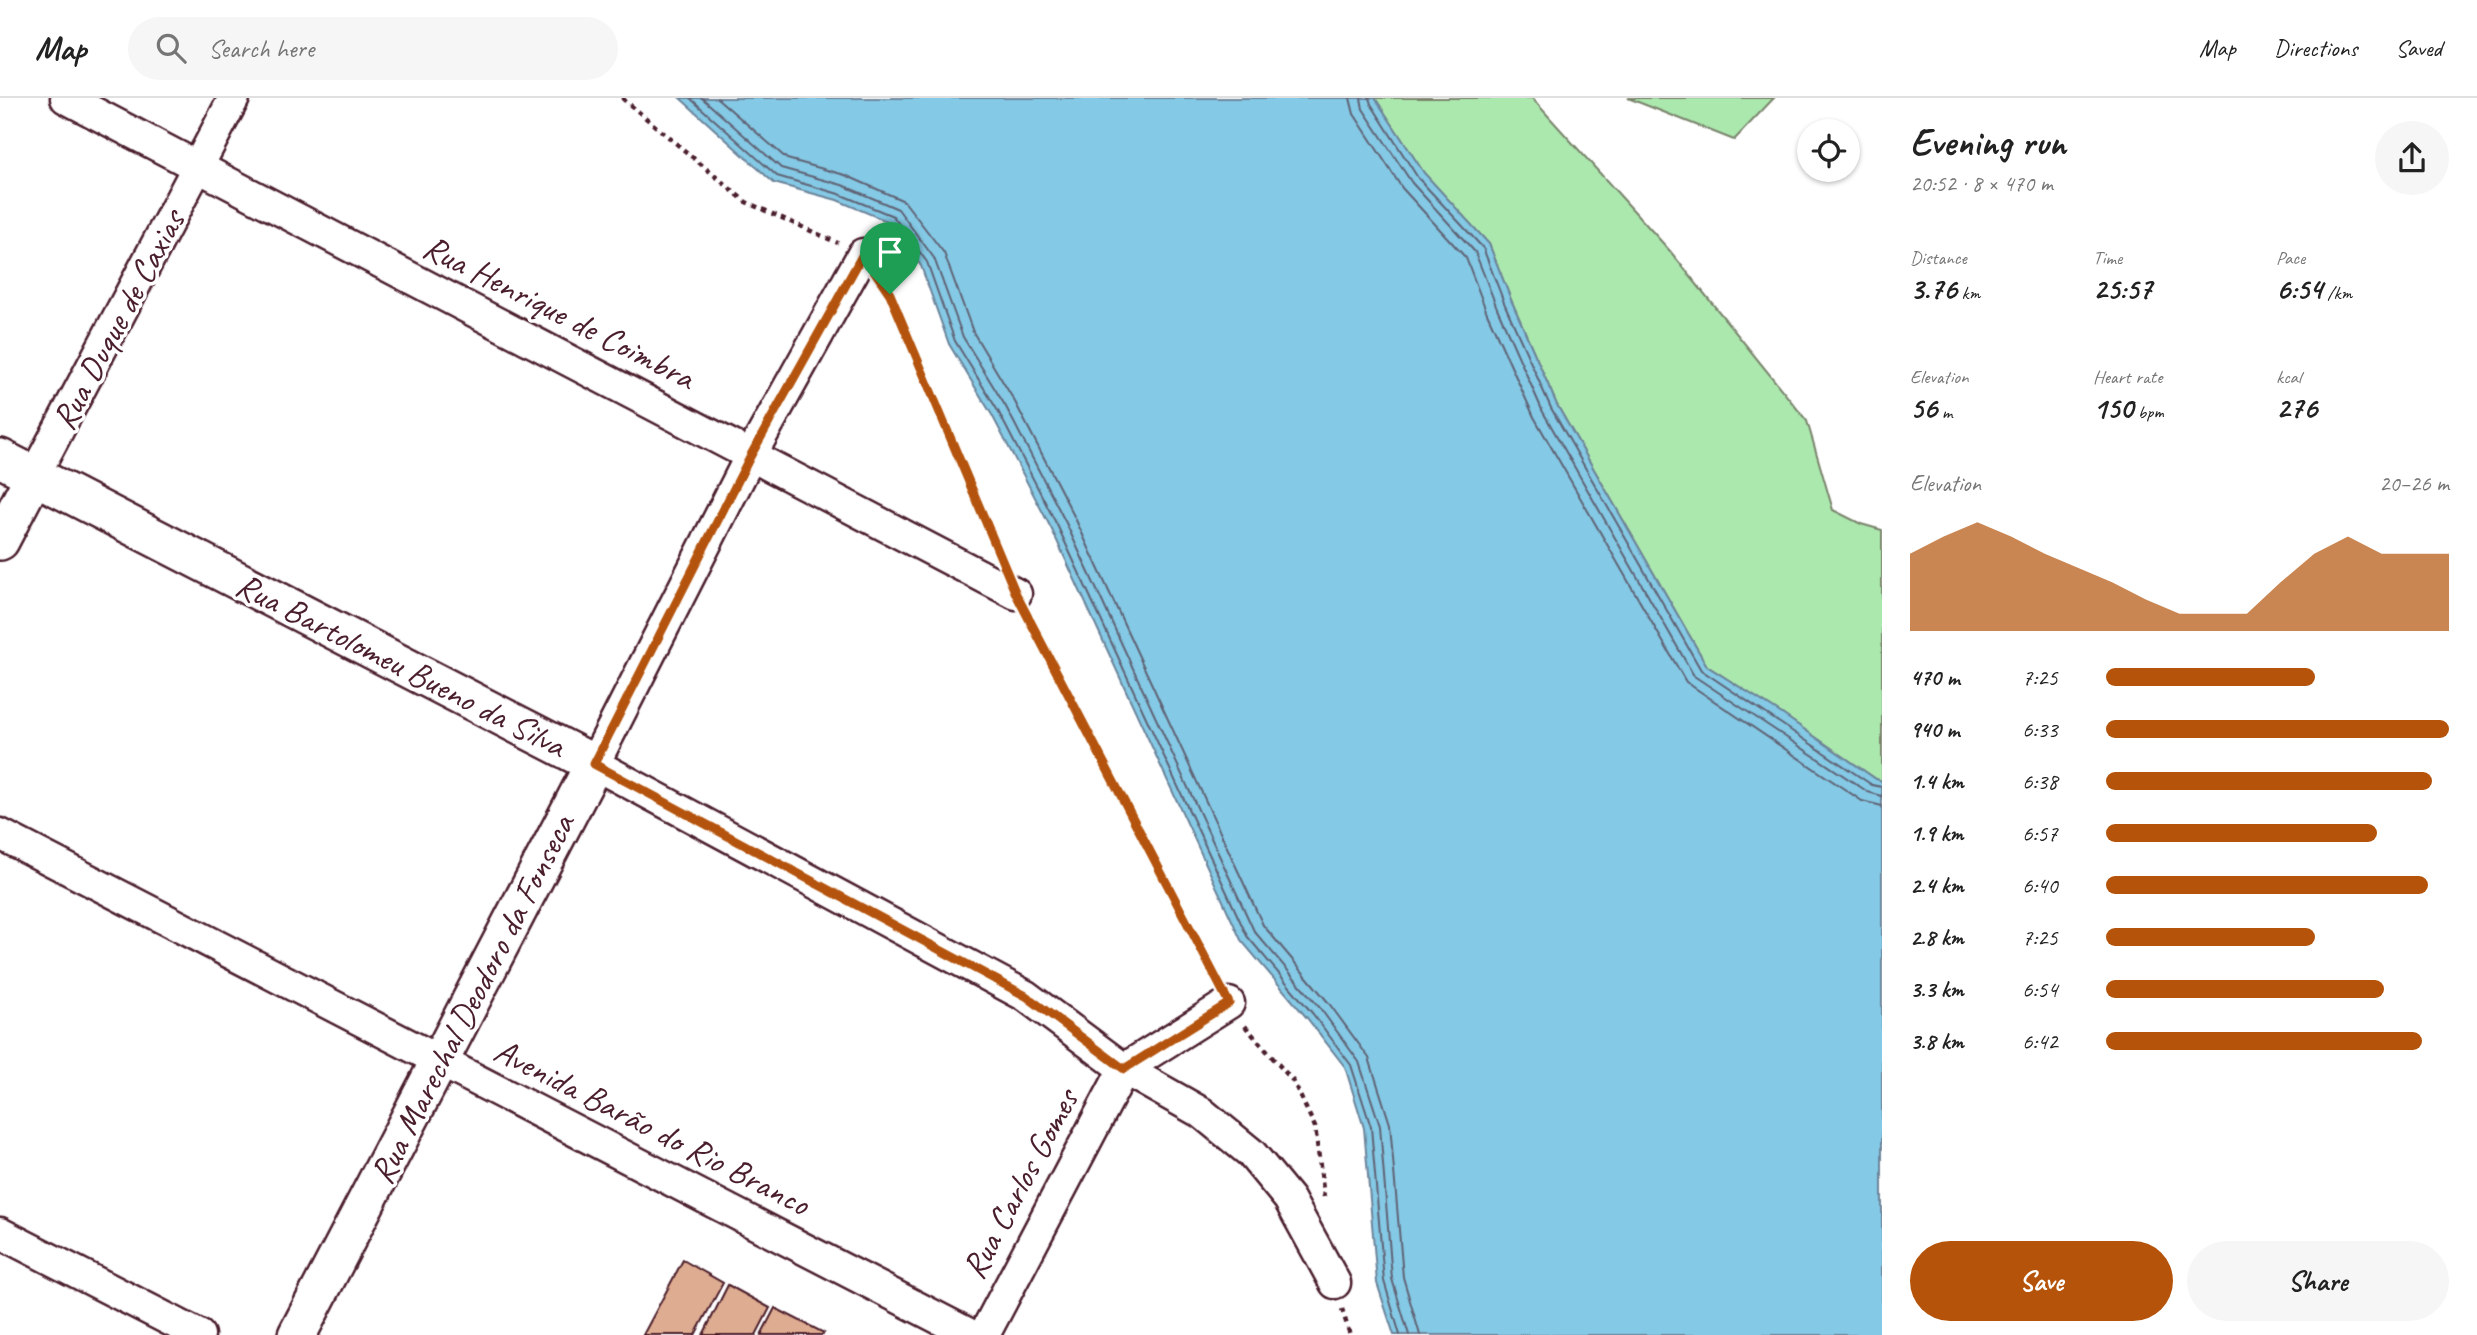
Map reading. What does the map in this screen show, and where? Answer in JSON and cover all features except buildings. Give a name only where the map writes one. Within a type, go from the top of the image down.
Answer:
[{"type":"street","name":"Rua Henrique de Coimbra","points":[[66,98],[1016,594]]},
{"type":"street","name":"Rua Duque de Caxias","points":[[0,541],[234,98]]},
{"type":"street","name":"Rua Marechal Deodoro da Fonseca","points":[[297,1335],[594,764],[751,455],[863,254]]},
{"type":"street","name":"Rua Bartolomeu Bueno da Silva","points":[[0,458],[594,764],[1026,996],[1124,1069],[1202,1113],[1251,1153],[1289,1199],[1335,1283]]},
{"type":"street","name":"Avenida Barão do Rio Branco","points":[[0,834],[971,1335]]},
{"type":"street","points":[[1124,1069],[1229,1003]]},
{"type":"street","name":"Rua Carlos Gomes","points":[[984,1335],[1124,1069]]},
{"type":"street","points":[[0,1233],[199,1335]]},
{"type":"path","points":[[622,98],[746,202],[863,254],[890,294],[1016,594],[1235,1015],[1293,1081],[1299,1093],[1315,1127],[1325,1205]]},
{"type":"path","points":[[1335,1283],[1350,1335]]},
{"type":"green space","points":[[1375,98],[1532,98],[1670,251],[1807,421],[1833,510],[1861,524],[1882,530],[1882,781],[1707,666],[1557,405],[1489,244],[1424,173]]},
{"type":"green space","points":[[1628,98],[1774,98],[1734,140]]},
{"type":"water","points":[[680,98],[1375,98],[1424,173],[1489,244],[1557,405],[1707,666],[1882,781],[1882,1335],[1394,1335],[1377,1283],[1364,1128],[1345,1067],[1241,940],[1052,530],[992,415],[949,344],[921,266],[889,222],[837,200],[774,183]]},
{"type":"route","points":[[863,254],[890,294],[1016,594],[1229,1003],[1124,1069],[1026,996],[594,764],[751,455],[863,254]]}]
